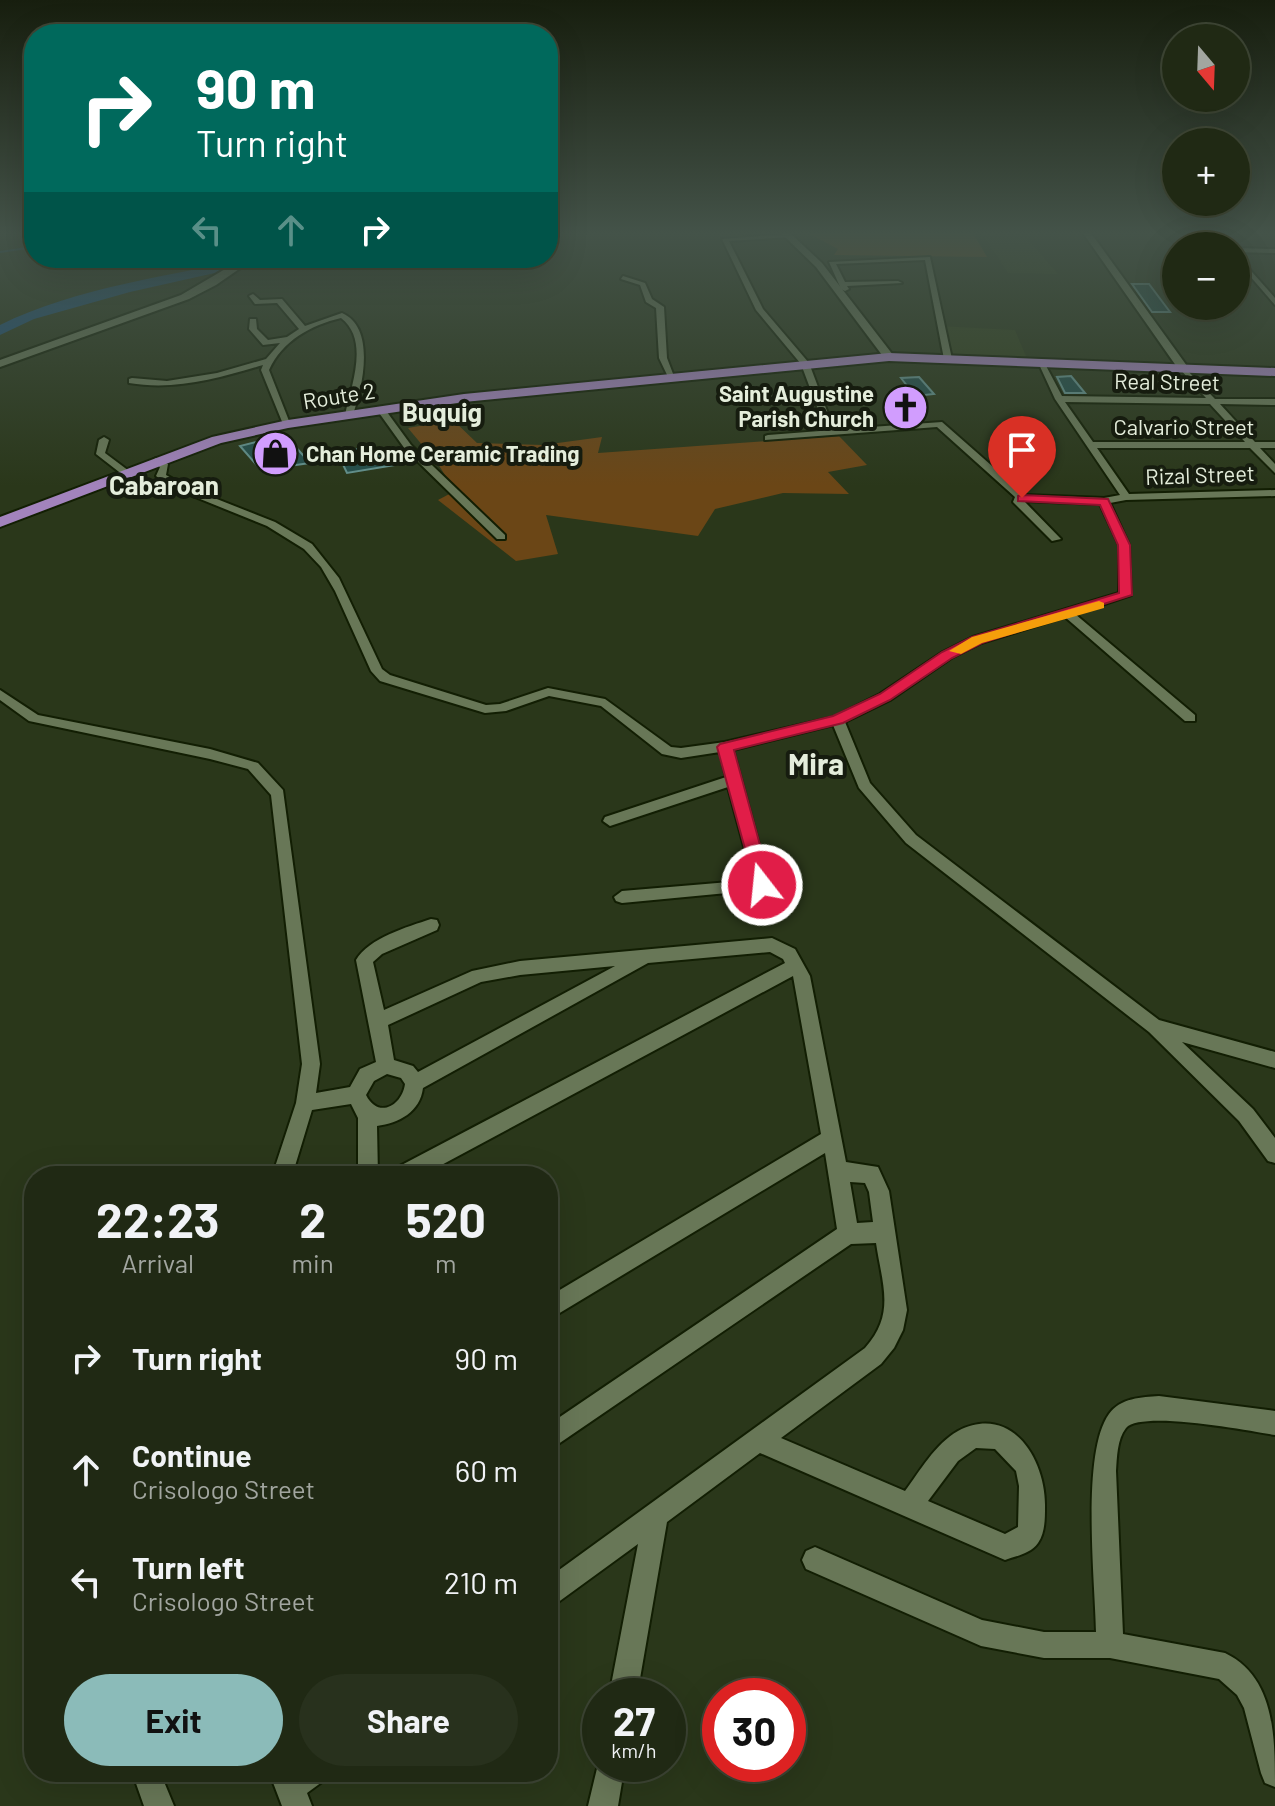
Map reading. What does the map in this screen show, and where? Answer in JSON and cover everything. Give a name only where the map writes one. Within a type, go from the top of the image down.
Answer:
[{"type":"highway","name":"Route 2","points":[[0,522],[217,440],[288,424],[381,410],[805,363],[889,357],[1132,366],[1173,362],[1220,370],[1275,372]]},
{"type":"main road","points":[[0,361],[126,317]]},
{"type":"main road","points":[[859,317],[889,357]]},
{"type":"main road","points":[[1142,317],[1173,362]]},
{"type":"street","points":[[293,317],[304,330]]},
{"type":"street","points":[[288,424],[265,370],[268,361],[304,330],[336,317]]},
{"type":"street","points":[[345,317],[353,325],[362,353],[362,367],[349,415]]},
{"type":"street","points":[[661,317],[663,358],[672,377]]},
{"type":"street","points":[[766,317],[805,363],[823,412],[840,433]]},
{"type":"street","points":[[940,317],[948,359]]},
{"type":"street","points":[[253,321],[253,329],[266,343],[290,339]]},
{"type":"street","points":[[132,381],[152,384],[203,378],[268,361]]},
{"type":"street","points":[[1040,362],[1059,399],[1126,497]]},
{"type":"street","points":[[1173,362],[1275,470]]},
{"type":"street","name":"Real Street","points":[[1059,399],[1275,402]]},
{"type":"street","points":[[381,410],[408,447],[501,537]]},
{"type":"street","points":[[768,438],[939,424],[1021,498],[1017,500],[1056,539]]},
{"type":"street","points":[[104,440],[101,454],[126,473]]},
{"type":"street","name":"Calvario Street","points":[[1093,445],[1275,445]]},
{"type":"street","points":[[156,461],[165,466],[161,476],[168,482],[262,520],[309,549],[325,564],[377,671],[385,678],[492,709],[548,692],[605,703],[667,751],[681,753],[725,747],[838,720],[885,697],[947,655],[977,640],[1125,595],[1124,545],[1104,501]]},
{"type":"street","name":"Rizal Street","points":[[1021,498],[1104,501],[1126,497],[1275,493]]},
{"type":"street","points":[[1068,614],[1190,718]]},
{"type":"street","points":[[0,694],[34,718],[210,754],[253,766],[278,794],[311,1064],[305,1103],[285,1166]]},
{"type":"street","points":[[838,720],[864,785],[911,839],[1155,1027],[1246,1115],[1275,1154]]},
{"type":"street","points":[[622,897],[762,885],[725,747]]},
{"type":"street","points":[[610,821],[733,780]]},
{"type":"street","points":[[386,1066],[364,960],[376,949],[431,925]]},
{"type":"street","points":[[378,1021],[478,976],[520,968],[772,945],[780,947],[797,965],[812,1022],[848,1234]]},
{"type":"street","points":[[415,1083],[646,958]]},
{"type":"street","points":[[420,1166],[797,965]]},
{"type":"street","points":[[1155,1027],[1275,1060]]},
{"type":"street","points":[[386,1066],[402,1068],[411,1074],[415,1083],[414,1096],[405,1108],[392,1116],[367,1114],[359,1106],[356,1095],[367,1075],[386,1066]]},
{"type":"street","points":[[305,1103],[356,1095]]},
{"type":"street","points":[[367,1114],[368,1166]]},
{"type":"street","points":[[558,1303],[833,1138]]},
{"type":"street","points":[[558,1586],[873,1356],[888,1340],[894,1327],[896,1310],[879,1191],[871,1174],[838,1171]]},
{"type":"street","points":[[558,1432],[848,1234],[884,1232]]},
{"type":"street","points":[[1110,1645],[1104,1471],[1107,1444],[1118,1420],[1135,1409],[1159,1408],[1275,1423]]},
{"type":"street","points":[[757,1440],[1005,1547],[1015,1546],[1030,1533],[1030,1474],[1015,1448],[990,1435],[980,1435],[957,1446],[910,1505]]},
{"type":"street","points":[[626,1678],[656,1513]]},
{"type":"street","points":[[815,1560],[981,1633],[1044,1645],[1110,1645],[1225,1667],[1236,1674],[1257,1704],[1275,1773]]},
{"type":"street","points":[[150,1782],[159,1806]]},
{"type":"street","points":[[603,1806],[608,1782]]},
{"type":"shaded area","points":[[939,326],[1015,330],[1028,361],[943,358]]},
{"type":"shaded area","points":[[453,420],[477,443],[543,445],[602,437],[598,453],[839,436],[867,465],[828,472],[849,494],[783,493],[715,509],[698,536],[546,515],[558,554],[516,561],[438,500],[455,491],[438,464],[408,428]]},
{"type":"building","points":[[1071,376],[1085,393],[1065,393],[1057,377]]},
{"type":"building","points":[[919,377],[934,394],[915,396],[901,378]]},
{"type":"building","name":"Chan Home Ceramic Trading","points":[[285,435],[310,463],[261,470],[240,446]]},
{"type":"building","points":[[356,449],[358,454],[387,449],[395,465],[347,473],[337,452]]},
{"type":"waterway","points":[[0,331],[27,317]]},
{"type":"slow traffic","points":[[956,651],[977,640],[1099,605]]},
{"type":"place","name":"Saint Augustine Parish Church","points":[[905,407]]},
{"type":"place","name":"Chan Home Ceramic Trading","points":[[275,454]]},
{"type":"district","name":"Buquig","points":[[442,413]]},
{"type":"district","name":"Cabaroan","points":[[164,486]]},
{"type":"district","name":"Mira","points":[[816,765]]},
{"type":"route","points":[[762,885],[725,747],[838,720],[885,697],[947,655],[977,640],[1085,610],[1125,595],[1127,562],[1124,545],[1104,501],[1022,498]]}]
